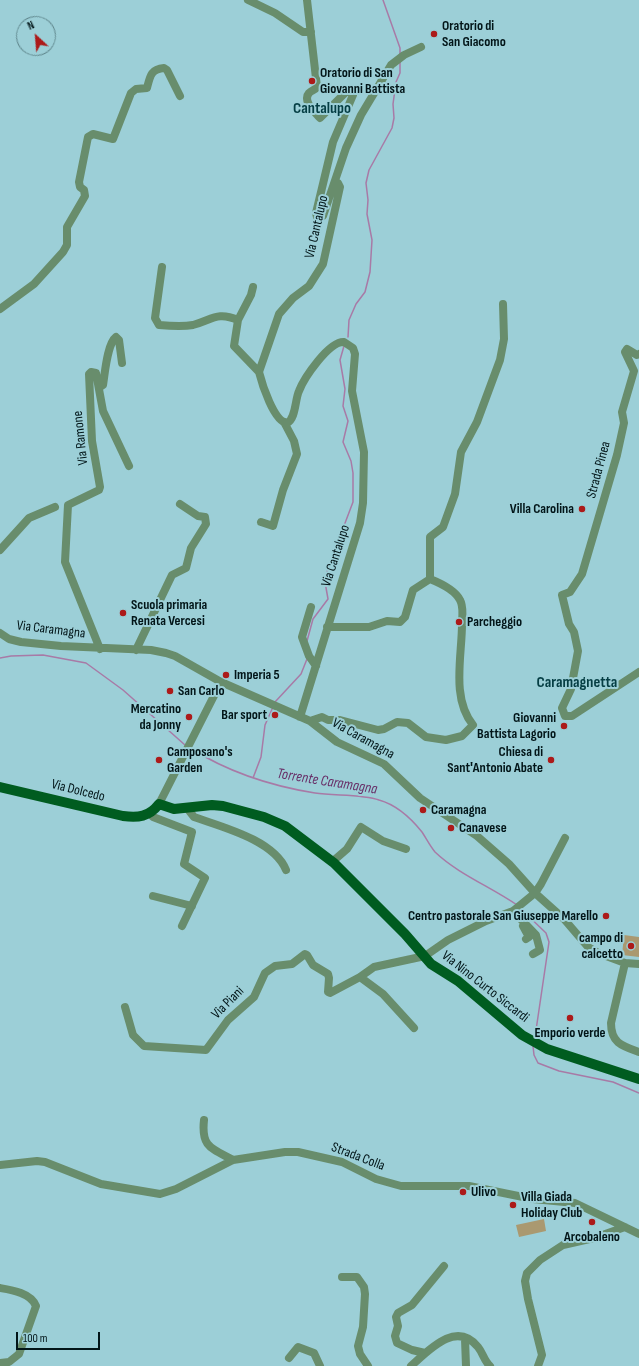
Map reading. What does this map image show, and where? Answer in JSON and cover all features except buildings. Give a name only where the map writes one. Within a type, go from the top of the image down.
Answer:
[{"type":"main road","name":"Via Dolcedo","points":[[0,786],[134,818],[150,813]]},
{"type":"main road","name":"Via Nino Curto Siccardi","points":[[159,804],[174,809],[212,805],[264,816],[292,830],[332,862],[405,934],[436,968],[458,981],[509,1025],[527,1038],[539,1045],[639,1079]]},
{"type":"main road","points":[[150,813],[159,804]]},
{"type":"street","points":[[248,0],[275,13],[300,31],[311,32],[307,0]]},
{"type":"street","name":"Via Cantalupo","points":[[259,372],[279,314],[293,298],[309,286],[323,264],[340,187],[338,182],[335,182],[323,216],[317,217],[317,207],[333,142],[353,95],[351,92],[346,92],[320,118],[307,99],[308,94],[317,87],[311,32]]},
{"type":"street","points":[[335,182],[355,126],[386,72],[401,58],[421,47]]},
{"type":"street","points":[[0,309],[34,284],[67,245],[67,227],[85,196],[84,190],[80,187],[79,182],[88,137],[93,134],[113,139],[131,94],[136,89],[147,88],[153,70],[164,68],[167,70],[180,96]]},
{"type":"street","points":[[162,268],[155,318],[158,325],[193,325],[218,316],[231,317],[238,320]]},
{"type":"street","points":[[253,287],[251,296],[238,320],[235,348],[259,372],[274,411],[284,422],[294,441],[297,454],[283,490],[273,526],[261,522]]},
{"type":"street","points":[[430,579],[430,537],[443,526],[455,494],[462,452],[477,422],[500,360],[504,339],[503,304]]},
{"type":"street","name":"Via Ramone","points":[[100,387],[103,384],[107,360],[113,340],[116,337],[119,340],[122,362]]},
{"type":"street","name":"Via Cantalupo","points":[[284,422],[290,422],[302,384],[319,360],[335,343],[340,342],[348,344],[355,354],[352,391],[364,452],[363,503],[360,523],[300,717]]},
{"type":"street","name":"Strada Pinea","points":[[639,354],[637,355],[627,349],[626,352],[634,371],[622,412],[624,424],[617,455],[582,574],[570,592],[562,596],[569,624],[574,632],[578,651],[571,689],[562,708],[565,716],[572,716],[639,672]]},
{"type":"street","name":"Via Ramone","points":[[68,505],[98,490],[100,486],[92,441],[89,374],[91,372],[96,373],[97,385],[100,387],[103,411],[129,466]]},
{"type":"street","points":[[136,650],[172,575],[186,568],[191,548],[206,524],[205,517],[198,516],[180,504]]},
{"type":"street","name":"Via Caramagna","points":[[68,505],[65,562],[100,648]]},
{"type":"street","points":[[0,550],[29,518],[55,507]]},
{"type":"street","points":[[327,627],[369,627],[387,621],[402,621],[405,617],[413,590],[430,579]]},
{"type":"street","points":[[310,722],[322,717],[328,720],[340,720],[378,730],[384,729],[394,723],[407,723],[426,737],[446,740],[462,736],[473,725],[465,712],[460,689],[462,632],[461,604],[454,593],[430,579]]},
{"type":"street","points":[[311,607],[302,637],[309,656],[316,666]]},
{"type":"street","name":"Via Caramagna","points":[[0,633],[9,639],[21,642],[157,651],[176,656],[221,682],[310,722],[337,742],[389,768],[420,798],[477,836],[509,864],[535,893],[553,908],[588,946],[598,953],[625,963],[639,964]]},
{"type":"street","points":[[159,804],[192,736],[221,682]]},
{"type":"street","points":[[187,808],[194,817],[260,843],[281,860],[286,870]]},
{"type":"street","points":[[150,813],[153,817],[192,832],[184,864],[205,878],[182,926]]},
{"type":"street","points":[[332,862],[347,849],[362,827],[383,841],[406,849]]},
{"type":"street","points":[[535,893],[565,838]]},
{"type":"street","name":"Via Piani","points":[[125,1007],[133,1035],[144,1046],[206,1050],[223,1026],[254,997],[265,973],[275,966],[292,964],[305,954],[313,966],[328,974],[328,992],[330,993],[360,977],[374,967],[425,956],[454,937],[486,921],[511,912],[535,893]]},
{"type":"street","points":[[153,896],[192,906]]},
{"type":"street","points":[[511,912],[524,927],[529,937],[526,939]]},
{"type":"street","points":[[511,912],[536,935],[540,950],[533,954]]},
{"type":"street","points":[[625,963],[611,1022],[611,1031],[613,1038],[618,1043],[639,1052]]},
{"type":"street","points":[[360,977],[383,994],[414,1028]]},
{"type":"street","points":[[204,1120],[204,1141],[233,1160]]},
{"type":"street","name":"Strada Colla","points":[[0,1165],[37,1161],[45,1162],[101,1184],[153,1194],[168,1192],[176,1189],[233,1160],[285,1152],[298,1152],[342,1162],[376,1179],[401,1186],[469,1186],[533,1199],[575,1203],[639,1234]]},
{"type":"street","points":[[538,1366],[542,1355],[530,1314],[525,1281],[527,1273],[540,1260],[563,1245],[594,1238],[625,1227]]},
{"type":"street","points":[[425,1353],[412,1350],[397,1343],[395,1336],[398,1326],[396,1317],[398,1313],[412,1305],[444,1266]]},
{"type":"street","points":[[342,1277],[357,1277],[364,1287],[363,1327],[358,1346],[360,1354],[368,1366]]},
{"type":"street","points":[[0,1288],[16,1291],[34,1301],[36,1306],[19,1354],[9,1362],[0,1363]]},
{"type":"street","points":[[411,1366],[425,1353],[446,1338],[454,1336],[461,1336],[479,1348],[490,1366]]},
{"type":"street","points":[[465,1339],[466,1366]]},
{"type":"street","points":[[289,1358],[298,1347],[314,1353],[320,1366]]},
{"type":"shaded area","name":"campo di calcetto","points":[[624,935],[639,937],[639,957],[622,955]]},
{"type":"shaded area","points":[[544,1219],[546,1231],[519,1237],[516,1225]]},
{"type":"waterway","points":[[383,0],[400,48],[400,55]]},
{"type":"waterway","points":[[348,337],[349,320],[356,304],[365,292],[370,272],[372,240],[367,214],[368,200],[366,183],[369,170],[392,128],[394,118],[393,104],[396,82],[400,73],[400,61]]},
{"type":"waterway","points":[[307,641],[313,619],[328,599],[325,582],[328,568],[353,502],[353,473],[351,461],[343,442],[348,421],[343,406],[345,389],[340,360],[344,346]]},
{"type":"waterway","name":"Torrente Caramagna","points":[[0,658],[11,656],[43,655],[86,663],[123,690],[185,745]]},
{"type":"waterway","points":[[275,702],[301,674],[307,659]]},
{"type":"waterway","points":[[253,778],[261,757],[265,725],[273,707]]},
{"type":"waterway","name":"Torrente Caramagna","points":[[190,748],[219,764],[266,782],[315,793],[372,798],[386,802],[403,812],[413,821],[435,852],[444,860],[464,874],[517,905]]},
{"type":"waterway","name":"Torrente Caramagna","points":[[521,909],[546,933],[549,942],[535,1037]]},
{"type":"waterway","name":"Torrente Caramagna","points":[[533,1046],[534,1055],[538,1063],[559,1071],[613,1082],[639,1093]]},
{"type":"place","name":"Oratorio di San Giacomo","points":[[434,34]]},
{"type":"place","name":"Oratorio di San Giovanni Battista","points":[[312,81]]},
{"type":"place","name":"Villa Carolina","points":[[582,509]]},
{"type":"place","name":"Scuola primaria Renata Vercesi","points":[[123,613]]},
{"type":"place","name":"Parcheggio","points":[[459,622]]},
{"type":"place","name":"Imperia 5","points":[[226,675]]},
{"type":"place","name":"San Carlo","points":[[170,691]]},
{"type":"place","name":"Bar sport","points":[[275,715]]},
{"type":"place","name":"Mercatino da Jonny","points":[[189,717]]},
{"type":"place","name":"Giovanni Battista Lagorio","points":[[564,726]]},
{"type":"place","name":"Camposano's Garden","points":[[159,760]]},
{"type":"place","name":"Chiesa di Sant'Antonio Abate","points":[[551,760]]},
{"type":"place","name":"Caramagna","points":[[423,810]]},
{"type":"place","name":"Canavese","points":[[451,828]]},
{"type":"place","name":"Centro pastorale San Giuseppe Marello","points":[[606,916]]},
{"type":"place","name":"campo di calcetto","points":[[631,946]]},
{"type":"place","name":"Emporio verde","points":[[570,1018]]},
{"type":"place","name":"Ulivo","points":[[463,1192]]},
{"type":"place","name":"Villa Giada Holiday Club","points":[[513,1205]]},
{"type":"place","name":"Arcobaleno","points":[[592,1222]]},
{"type":"district","name":"Cantalupo","points":[[322,109]]},
{"type":"district","name":"Caramagnetta","points":[[577,683]]}]
